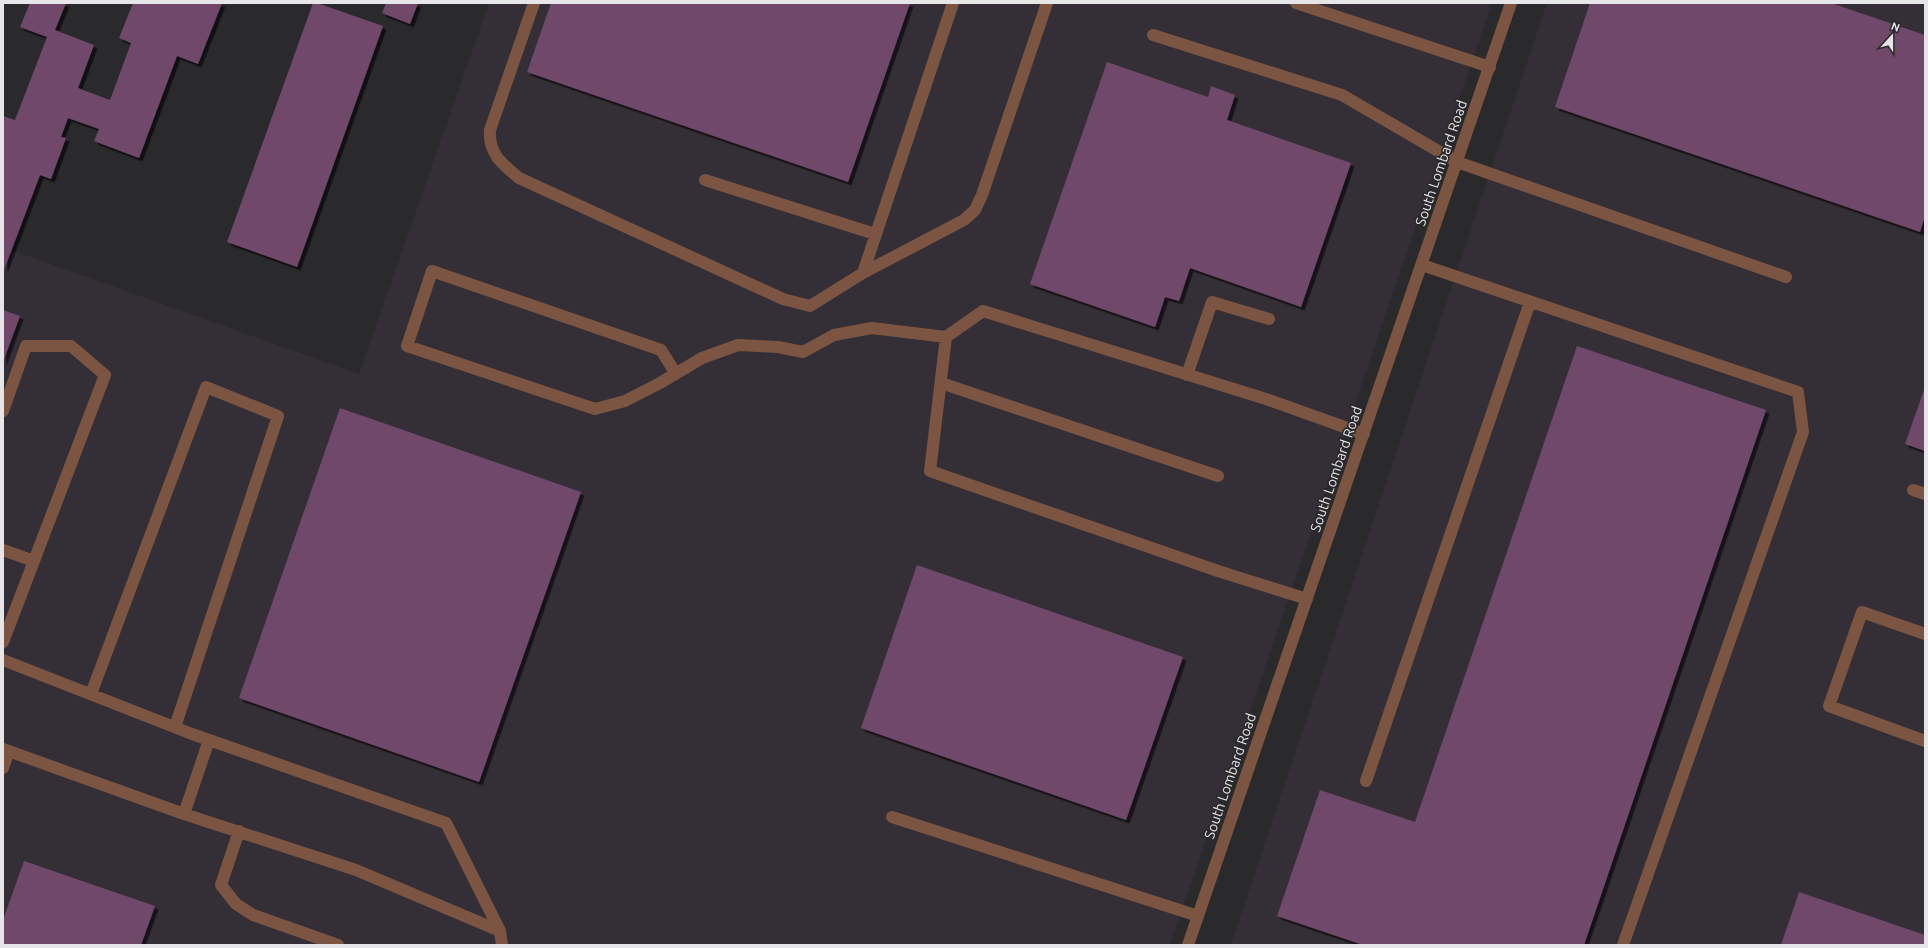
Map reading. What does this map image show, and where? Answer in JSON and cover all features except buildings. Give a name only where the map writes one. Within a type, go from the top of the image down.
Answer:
[{"type":"street","points":[[534,3],[490,130],[489,141],[494,155],[519,178],[783,299],[810,306],[863,272],[964,220],[975,210],[982,195],[1047,3]]},
{"type":"street","points":[[863,272],[953,3]]},
{"type":"street","points":[[1296,3],[1490,67]]},
{"type":"street","name":"South Lombard Road","points":[[1188,945],[1511,3]]},
{"type":"street","points":[[1153,35],[1342,95],[1457,162],[1786,277]]},
{"type":"street","points":[[704,180],[875,234]]},
{"type":"street","points":[[1422,265],[1798,392],[1803,432],[1623,945]]},
{"type":"street","points":[[676,374],[661,350],[432,271],[407,346],[595,409],[624,401],[676,374],[702,358],[738,344],[778,347],[802,352],[834,335],[872,328],[946,337],[983,311],[1266,399],[1364,434]]},
{"type":"street","points":[[1187,375],[1212,302],[1269,319]]},
{"type":"street","points":[[1366,781],[1530,302]]},
{"type":"street","points":[[946,337],[930,472],[1211,568],[1307,599]]},
{"type":"street","points":[[3,412],[26,346],[71,346],[105,375],[3,642]]},
{"type":"street","points":[[941,383],[1218,476]]},
{"type":"street","points":[[91,694],[206,387],[278,416],[175,727]]},
{"type":"street","points":[[1913,490],[1925,494]]},
{"type":"street","points":[[3,550],[34,561]]},
{"type":"street","points":[[1925,634],[1862,612],[1828,706],[1925,740]]},
{"type":"street","points":[[3,660],[209,740],[446,823],[500,931],[502,945]]},
{"type":"street","points":[[184,814],[209,740]]},
{"type":"street","points":[[3,768],[6,750],[184,814],[356,870],[500,931]]},
{"type":"street","points":[[892,817],[1198,916]]},
{"type":"street","points":[[238,832],[221,885],[236,904],[253,915],[338,945]]},
{"type":"shaded area","points":[[489,3],[1492,3],[1170,945],[3,945],[3,247],[359,374]]},
{"type":"shaded area","points":[[1547,3],[1925,3],[1925,945],[1231,945]]}]
